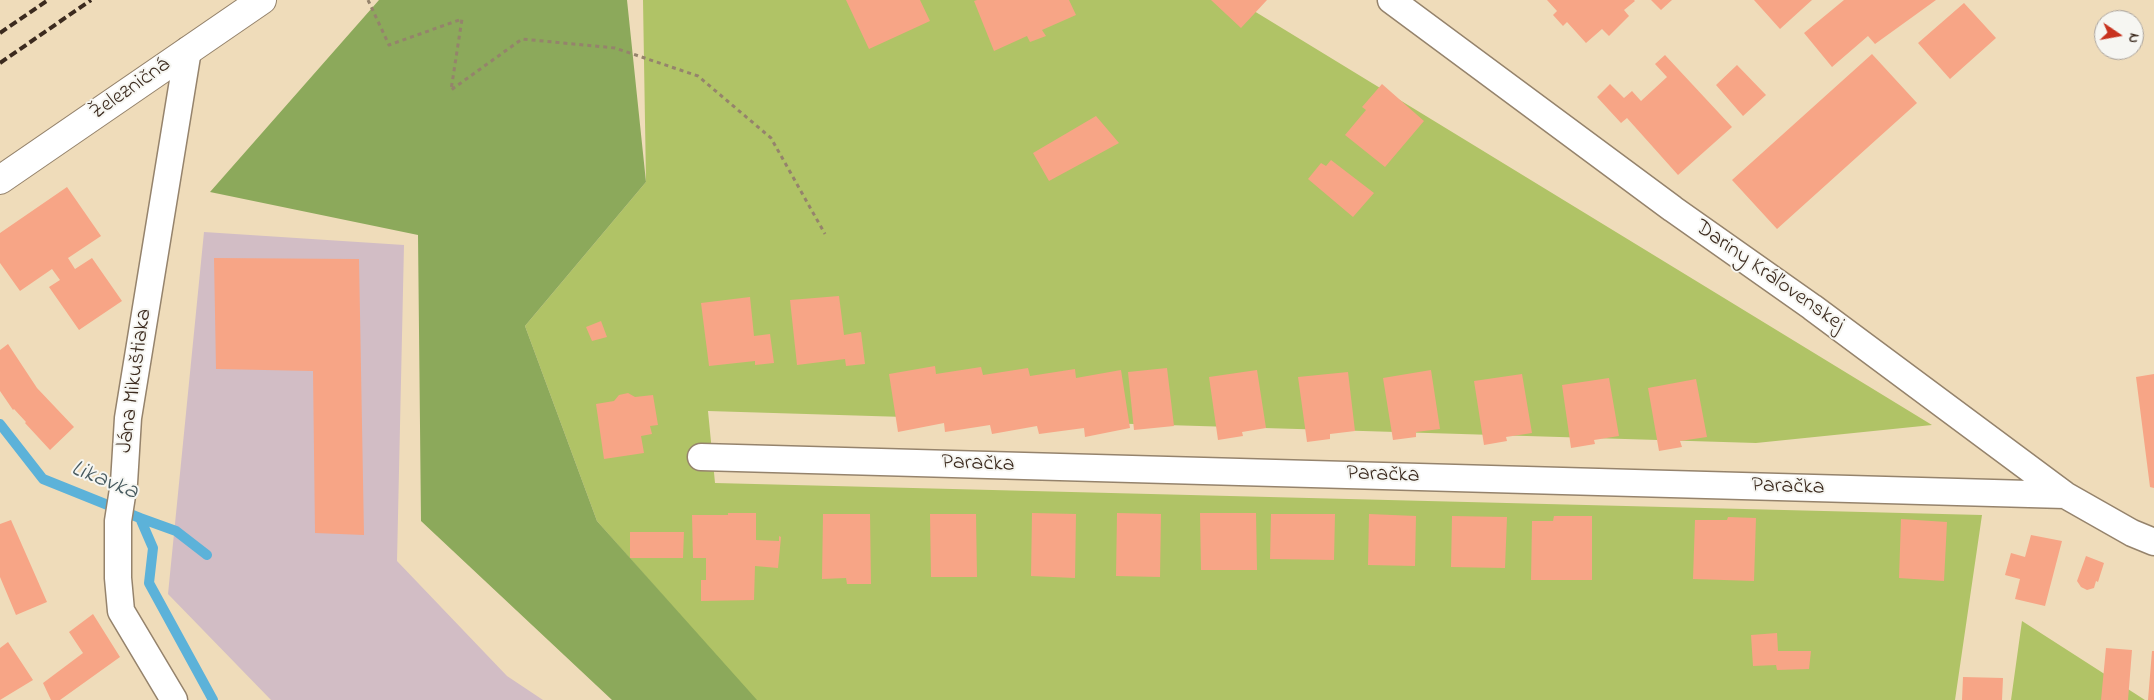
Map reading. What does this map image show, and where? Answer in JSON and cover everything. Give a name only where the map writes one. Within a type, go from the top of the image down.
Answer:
[{"type":"street","name":"Železničná","points":[[0,180],[262,0]]},
{"type":"street","name":"Dariny Kráľovenskej","points":[[1391,0],[1673,209],[1812,307],[2065,495],[2132,533],[2154,542]]},
{"type":"street","name":"Jána Mikuštiaka","points":[[174,700],[121,611],[118,578],[118,521],[124,483],[128,418],[188,50]]},
{"type":"street","name":"Paračka","points":[[701,457],[2065,495]]},
{"type":"path","points":[[368,0],[390,45],[462,19],[450,90],[522,38],[615,48],[698,76],[771,138],[825,234]]},
{"type":"shaded area","points":[[204,232],[404,245],[397,561],[507,676],[543,700],[271,700],[168,594]]},
{"type":"green space","points":[[379,0],[627,0],[646,182],[525,326],[597,521],[757,700],[612,700],[421,521],[418,235],[210,192]]},
{"type":"green space","points":[[643,0],[1236,0],[1932,425],[1756,443],[708,411],[715,483],[1982,515],[1955,700],[755,700],[597,521],[525,326],[646,182]]},
{"type":"green space","points":[[2022,621],[2145,700],[2011,700]]},
{"type":"building","points":[[846,0],[920,0],[930,21],[869,49]]},
{"type":"building","points":[[1069,0],[1076,15],[1042,30],[1046,36],[1030,42],[1027,36],[994,51],[974,1]]},
{"type":"building","points":[[1211,0],[1267,0],[1241,28]]},
{"type":"building","points":[[1547,0],[1635,1],[1624,10],[1629,16],[1609,36],[1602,29],[1586,43],[1567,22],[1563,26],[1553,15],[1557,11]]},
{"type":"building","points":[[1651,0],[1672,0],[1661,10]]},
{"type":"building","points":[[1754,0],[1812,0],[1780,29]]},
{"type":"building","points":[[1844,0],[1936,0],[1875,44],[1868,36],[1832,67],[1804,33]]},
{"type":"building","points":[[1964,3],[1996,38],[1950,79],[1918,43]]},
{"type":"building","points":[[1872,54],[1917,103],[1777,229],[1732,180]]},
{"type":"building","points":[[1665,55],[1732,127],[1678,175],[1627,118],[1621,123],[1597,97],[1610,84],[1624,98],[1632,91],[1641,101],[1667,77],[1655,64]]},
{"type":"building","points":[[1737,65],[1766,95],[1743,116],[1716,85]]},
{"type":"building","points":[[1382,84],[1424,121],[1385,167],[1345,135],[1366,110],[1362,107]]},
{"type":"building","points":[[1096,116],[1119,143],[1049,181],[1033,153]]},
{"type":"building","points":[[1331,160],[1374,193],[1353,217],[1308,179],[1321,163],[1326,166]]},
{"type":"building","points":[[67,187],[101,236],[68,258],[75,269],[92,258],[122,301],[79,330],[49,287],[60,280],[52,269],[20,291],[0,263],[0,233]]},
{"type":"building","points":[[214,258],[359,259],[364,535],[315,533],[313,371],[216,369]]},
{"type":"building","points":[[839,296],[844,335],[861,332],[865,364],[846,366],[845,359],[797,365],[790,300]]},
{"type":"building","points":[[750,297],[754,336],[770,334],[774,363],[755,365],[755,361],[709,366],[701,303]]},
{"type":"building","points":[[601,321],[607,337],[592,341],[586,327]]},
{"type":"building","points":[[8,344],[37,388],[74,427],[50,450],[13,410],[0,391],[0,350]]},
{"type":"building","points":[[935,366],[936,374],[981,367],[983,375],[1028,368],[1030,376],[1075,369],[1076,378],[1121,370],[1130,428],[1085,437],[1084,428],[1039,434],[1037,426],[992,434],[990,425],[945,432],[944,423],[898,432],[889,374]]},
{"type":"building","points":[[1167,368],[1174,426],[1134,430],[1128,372]]},
{"type":"building","points":[[1257,370],[1266,428],[1242,432],[1243,436],[1218,440],[1209,377]]},
{"type":"building","points":[[1431,370],[1440,429],[1416,432],[1416,437],[1393,440],[1383,378]]},
{"type":"building","points":[[1348,372],[1355,431],[1330,434],[1330,439],[1307,442],[1298,377]]},
{"type":"building","points":[[1522,374],[1532,433],[1506,437],[1507,441],[1484,445],[1474,381]]},
{"type":"building","points":[[2154,374],[2154,488],[2150,487],[2136,377]]},
{"type":"building","points":[[1609,378],[1619,436],[1594,440],[1595,444],[1571,448],[1562,385]]},
{"type":"building","points":[[1696,379],[1707,437],[1680,441],[1682,447],[1659,451],[1648,388]]},
{"type":"building","points":[[628,393],[635,397],[653,395],[658,425],[650,426],[652,434],[641,436],[644,453],[604,459],[596,404],[614,401],[619,395]]},
{"type":"building","points":[[728,513],[756,513],[756,540],[779,541],[779,536],[781,537],[778,568],[755,566],[754,600],[701,601],[701,580],[706,580],[706,558],[693,558],[692,515],[728,515]]},
{"type":"building","points":[[1032,513],[1076,514],[1075,578],[1031,576]]},
{"type":"building","points":[[1117,513],[1161,514],[1160,577],[1116,576]]},
{"type":"building","points":[[1200,513],[1256,513],[1257,570],[1201,570]]},
{"type":"building","points":[[823,514],[870,514],[871,584],[847,584],[846,578],[822,579]]},
{"type":"building","points":[[930,514],[976,514],[977,577],[931,577]]},
{"type":"building","points":[[1271,514],[1335,514],[1334,560],[1270,559]]},
{"type":"building","points":[[1369,514],[1416,516],[1415,566],[1368,565]]},
{"type":"building","points":[[1452,516],[1507,517],[1505,568],[1451,567]]},
{"type":"building","points":[[1554,516],[1592,516],[1592,580],[1531,580],[1532,521],[1553,521]]},
{"type":"building","points":[[1728,517],[1756,518],[1754,581],[1693,579],[1695,520],[1727,520]]},
{"type":"building","points":[[1901,519],[1947,522],[1944,581],[1899,578]]},
{"type":"building","points":[[11,520],[47,602],[16,615],[0,577],[0,524]]},
{"type":"building","points":[[630,532],[684,532],[683,558],[630,558]]},
{"type":"building","points":[[2031,535],[2062,541],[2045,606],[2015,599],[2020,579],[2005,575],[2011,553],[2025,557]]},
{"type":"building","points":[[2086,556],[2104,563],[2098,582],[2096,581],[2094,588],[2087,590],[2081,587],[2077,581]]},
{"type":"building","points":[[93,614],[120,657],[60,700],[51,700],[43,683],[83,653],[69,632]]},
{"type":"building","points":[[1777,633],[1778,651],[1811,651],[1809,669],[1777,670],[1776,665],[1753,666],[1751,635]]},
{"type":"building","points":[[8,642],[33,680],[0,700],[0,648]]},
{"type":"building","points":[[2106,648],[2132,650],[2128,700],[2101,700]]},
{"type":"building","points":[[2152,651],[2154,651],[2154,700],[2148,700]]},
{"type":"building","points":[[1963,677],[2003,678],[2002,700],[1962,700]]},
{"type":"waterway","name":"Likavka","points":[[0,424],[43,479],[140,518],[153,548],[149,583],[213,700]]},
{"type":"waterway","points":[[140,518],[176,531],[207,555]]},
{"type":"railway","points":[[0,33],[48,0]]},
{"type":"railway","points":[[0,63],[91,0]]}]
